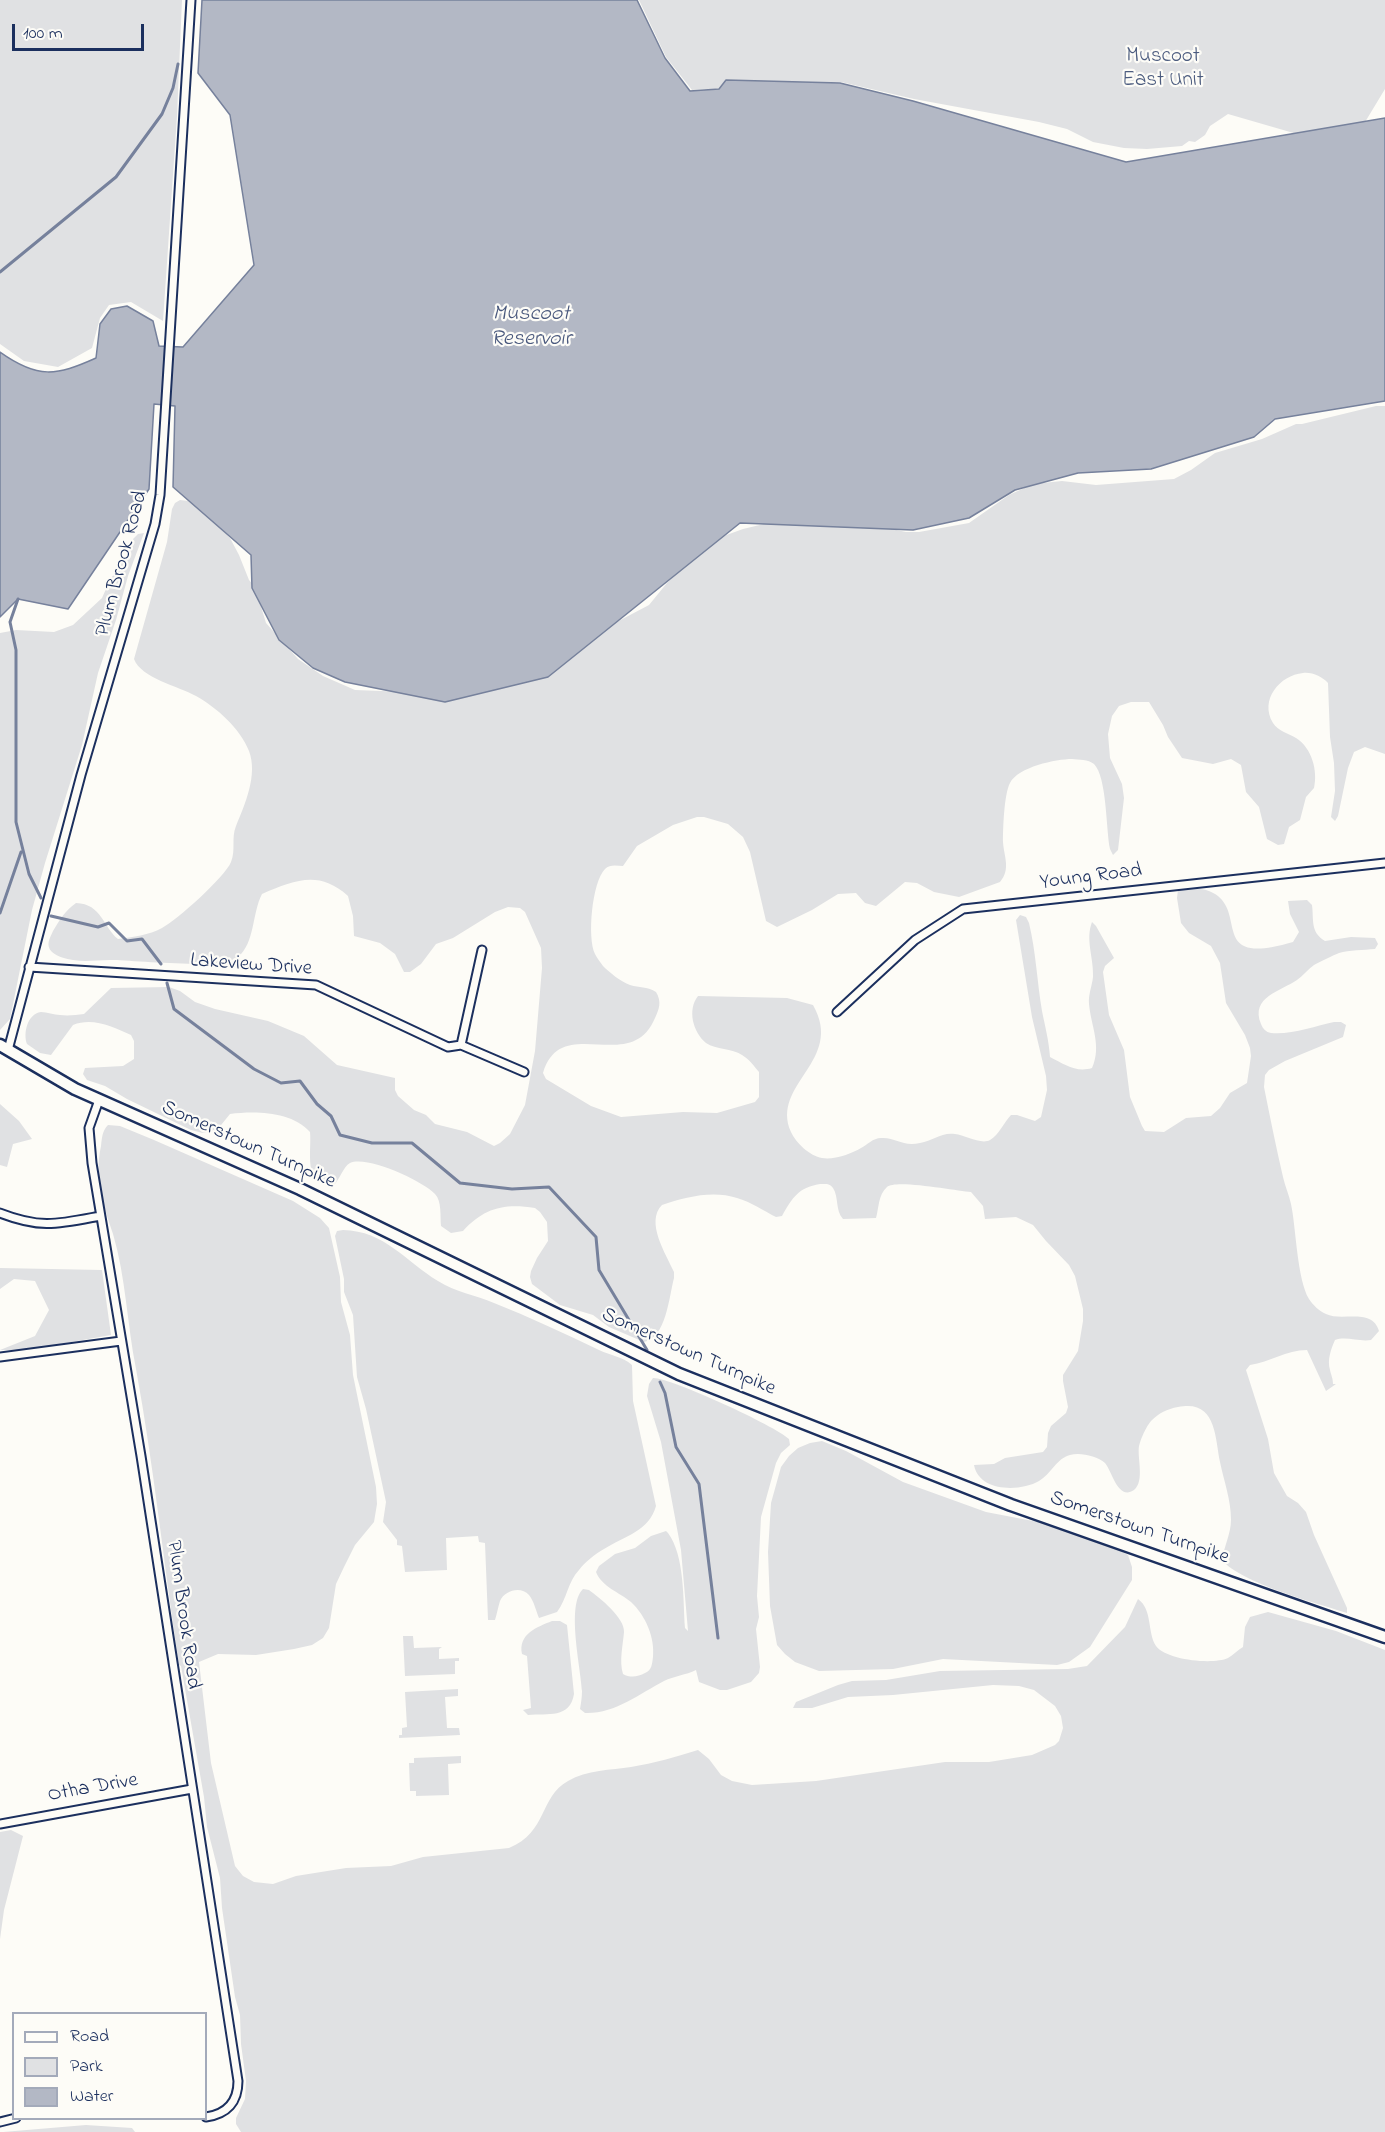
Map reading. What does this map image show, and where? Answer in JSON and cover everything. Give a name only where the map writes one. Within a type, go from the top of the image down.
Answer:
[{"type":"main road","name":"Somerstown Turnpike","points":[[4,1048],[49,1075],[99,1100],[300,1189],[636,1354],[712,1388],[1011,1505],[1385,1637]]},
{"type":"street","name":"Plum Brook Road","points":[[4,1048],[155,524],[160,495],[166,411],[191,0]]},
{"type":"street","name":"Young Road","points":[[837,1012],[915,940],[963,909],[1385,862]]},
{"type":"street","points":[[461,1046],[482,950]]},
{"type":"street","name":"Lakeview Drive","points":[[29,967],[316,985],[448,1047],[461,1046],[524,1072]]},
{"type":"street","name":"Plum Brook Road","points":[[99,1100],[89,1128],[99,1216],[141,1456],[229,2019],[238,2091],[229,2108],[219,2114],[207,2117]]},
{"type":"street","points":[[0,1213],[37,1224],[56,1225],[99,1216]]},
{"type":"street","points":[[0,1357],[121,1341]]},
{"type":"street","name":"Otha Drive","points":[[0,1824],[192,1789]]},
{"type":"green space","points":[[0,0],[182,0],[177,116],[163,321],[131,302],[109,305],[100,318],[92,348],[58,367],[24,361],[0,344]]},
{"type":"green space","name":"Muscoot East Unit","points":[[639,0],[1385,0],[1385,89],[1356,137],[1297,134],[1228,114],[1210,126],[1205,135],[1195,142],[1189,141],[1182,146],[1147,149],[1124,148],[1093,142],[1067,129],[1039,122],[914,99],[841,82],[692,90],[666,57]]},
{"type":"green space","points":[[1385,406],[1385,754],[1365,747],[1354,752],[1335,821],[1331,817],[1335,791],[1328,683],[1317,675],[1307,673],[1287,678],[1274,690],[1270,698],[1269,714],[1273,723],[1280,730],[1302,742],[1310,754],[1315,774],[1314,788],[1306,797],[1300,820],[1289,827],[1284,844],[1278,845],[1267,839],[1259,807],[1246,792],[1241,765],[1231,759],[1213,764],[1182,758],[1149,702],[1131,702],[1119,706],[1112,716],[1108,734],[1110,758],[1122,784],[1124,798],[1118,850],[1113,855],[1110,849],[1104,792],[1094,764],[1086,760],[1072,759],[1038,765],[1014,777],[1008,788],[1003,842],[1006,868],[1003,877],[1000,882],[959,897],[934,892],[917,883],[905,882],[876,906],[865,903],[856,893],[838,894],[777,927],[766,921],[750,852],[743,837],[728,824],[697,817],[673,825],[637,846],[623,866],[607,867],[601,876],[594,897],[591,936],[595,954],[603,966],[623,982],[656,992],[659,1008],[655,1018],[644,1035],[630,1042],[614,1045],[580,1044],[565,1047],[552,1056],[543,1073],[546,1079],[591,1106],[621,1117],[683,1112],[717,1113],[755,1102],[759,1097],[759,1072],[742,1055],[706,1043],[695,1027],[693,1008],[698,996],[787,998],[813,1005],[820,1025],[820,1042],[815,1057],[797,1085],[790,1100],[787,1115],[793,1136],[808,1152],[822,1158],[842,1156],[878,1138],[914,1144],[950,1134],[978,1141],[990,1140],[1011,1115],[1035,1121],[1041,1117],[1047,1090],[1016,920],[1020,915],[1026,917],[1029,923],[1050,1057],[1070,1067],[1081,1069],[1092,1068],[1096,1052],[1089,1001],[1093,970],[1089,936],[1092,922],[1096,926],[1114,958],[1105,966],[1103,972],[1109,1015],[1124,1050],[1130,1097],[1145,1131],[1164,1132],[1186,1118],[1211,1116],[1220,1108],[1230,1093],[1247,1083],[1251,1056],[1245,1035],[1226,1003],[1220,963],[1211,946],[1189,933],[1181,923],[1178,890],[1206,890],[1220,898],[1227,908],[1233,932],[1238,941],[1248,947],[1265,948],[1293,942],[1299,932],[1290,914],[1288,901],[1307,900],[1312,905],[1315,930],[1325,941],[1351,937],[1375,938],[1378,944],[1375,949],[1339,953],[1314,965],[1297,980],[1263,1001],[1259,1015],[1263,1027],[1271,1033],[1295,1031],[1334,1022],[1346,1025],[1343,1037],[1269,1070],[1265,1075],[1264,1087],[1291,1204],[1302,1279],[1309,1299],[1316,1308],[1326,1314],[1370,1319],[1379,1331],[1371,1340],[1335,1340],[1329,1366],[1333,1384],[1336,1384],[1326,1391],[1307,1350],[1292,1352],[1250,1365],[1246,1370],[1268,1439],[1274,1473],[1287,1496],[1306,1512],[1347,1608],[1347,1613],[1299,1598],[1245,1577],[1222,1560],[1231,1525],[1230,1505],[1215,1431],[1207,1414],[1200,1409],[1191,1406],[1174,1408],[1151,1421],[1139,1446],[1139,1481],[1134,1490],[1128,1492],[1124,1492],[1116,1484],[1105,1463],[1098,1458],[1083,1454],[1065,1457],[1039,1481],[1022,1487],[992,1485],[977,1474],[974,1465],[994,1464],[1005,1458],[1043,1452],[1047,1447],[1051,1426],[1066,1413],[1068,1407],[1063,1375],[1078,1351],[1083,1309],[1075,1276],[1069,1265],[1033,1225],[1016,1217],[985,1219],[983,1206],[971,1192],[914,1185],[893,1185],[887,1187],[882,1194],[876,1218],[843,1219],[839,1212],[835,1192],[830,1185],[826,1184],[801,1191],[782,1216],[776,1217],[752,1204],[728,1196],[690,1197],[662,1205],[657,1212],[656,1229],[674,1272],[674,1278],[662,1325],[651,1339],[644,1342],[609,1327],[593,1315],[560,1305],[532,1284],[531,1271],[548,1241],[547,1222],[535,1208],[514,1206],[495,1209],[479,1217],[463,1231],[451,1233],[441,1226],[440,1205],[435,1194],[407,1176],[381,1166],[358,1162],[350,1163],[334,1185],[324,1184],[317,1180],[311,1167],[310,1132],[293,1120],[272,1114],[230,1114],[217,1130],[203,1133],[191,1130],[105,1086],[87,1080],[83,1074],[85,1068],[123,1066],[134,1059],[134,1041],[131,1035],[110,1026],[88,1022],[73,1025],[51,1055],[40,1053],[27,1044],[27,1025],[32,1016],[36,1014],[41,1012],[63,1015],[84,1014],[111,988],[169,987],[180,991],[195,1002],[268,1021],[304,1036],[337,1065],[395,1078],[395,1090],[398,1096],[414,1110],[426,1115],[435,1124],[467,1132],[494,1146],[510,1134],[525,1105],[535,1051],[542,968],[541,948],[525,912],[520,908],[508,907],[495,912],[453,938],[436,944],[421,964],[410,972],[404,972],[395,954],[380,943],[354,936],[353,916],[348,896],[337,888],[317,880],[296,882],[262,894],[248,944],[238,957],[229,961],[197,964],[110,960],[78,961],[59,956],[50,949],[49,942],[53,931],[63,915],[76,903],[85,904],[97,912],[118,939],[146,934],[162,928],[200,898],[231,862],[235,830],[251,779],[249,751],[240,734],[212,706],[152,676],[138,666],[134,659],[167,542],[172,509],[180,500],[198,506],[230,538],[249,580],[255,587],[266,623],[298,659],[323,676],[355,690],[407,692],[594,634],[649,605],[699,551],[721,537],[743,529],[789,518],[872,525],[906,532],[919,532],[969,523],[1009,495],[1033,484],[1062,481],[1096,485],[1174,479],[1215,453],[1262,439],[1296,424]]},
{"type":"green space","points":[[144,533],[98,673],[82,745],[32,910],[10,1019],[0,1030],[0,633],[16,630],[54,632],[73,625],[102,598],[110,580],[128,553],[133,539],[138,534]]},
{"type":"green space","points":[[0,1104],[19,1121],[32,1139],[13,1144],[7,1167],[0,1165]]},
{"type":"green space","points":[[108,1125],[120,1126],[154,1140],[293,1201],[320,1218],[329,1228],[340,1277],[341,1302],[350,1335],[353,1375],[376,1487],[377,1504],[374,1522],[355,1545],[336,1584],[329,1628],[323,1638],[312,1645],[294,1649],[256,1655],[218,1654],[199,1662],[211,1763],[235,1866],[243,1876],[254,1882],[273,1884],[296,1876],[346,1868],[391,1866],[423,1857],[509,1848],[531,1833],[552,1796],[575,1777],[648,1764],[698,1750],[709,1759],[721,1775],[732,1781],[752,1785],[816,1781],[945,1762],[989,1762],[1032,1755],[1059,1741],[1063,1728],[1061,1716],[1055,1706],[1034,1690],[1019,1686],[993,1685],[848,1697],[812,1708],[793,1708],[796,1702],[852,1681],[886,1680],[940,1671],[1068,1669],[1087,1666],[1125,1627],[1138,1599],[1146,1609],[1156,1646],[1169,1655],[1190,1660],[1212,1661],[1228,1658],[1243,1647],[1245,1627],[1250,1617],[1268,1612],[1336,1631],[1385,1650],[1385,2132],[241,2132],[236,2124],[236,2118],[245,2099],[246,2081],[240,2015],[235,1997],[222,1908],[220,1878],[207,1827],[204,1797],[179,1665],[121,1267],[99,1180],[102,1137]]},
{"type":"green space","points":[[337,1231],[358,1232],[383,1241],[445,1285],[560,1331],[632,1365],[633,1401],[656,1506],[653,1514],[642,1527],[590,1558],[584,1564],[572,1579],[557,1612],[539,1618],[529,1595],[526,1592],[513,1590],[502,1597],[495,1620],[488,1620],[485,1543],[479,1542],[478,1536],[446,1538],[447,1570],[405,1572],[402,1546],[397,1545],[397,1540],[383,1522],[386,1502],[357,1377],[353,1315],[344,1292],[344,1279],[335,1236]]},
{"type":"green space","points":[[0,1268],[102,1270],[111,1335],[26,1350],[0,1350],[35,1336],[49,1310],[35,1281],[14,1279],[0,1289]]},
{"type":"green space","points":[[653,1378],[679,1385],[722,1403],[765,1424],[789,1439],[790,1445],[781,1453],[776,1463],[761,1517],[757,1596],[759,1617],[756,1629],[759,1673],[751,1682],[720,1690],[699,1682],[696,1670],[664,1681],[617,1707],[585,1713],[580,1709],[582,1691],[575,1622],[578,1597],[583,1589],[589,1590],[611,1609],[623,1627],[621,1658],[623,1674],[634,1676],[647,1672],[653,1657],[653,1642],[645,1621],[631,1602],[602,1582],[596,1572],[599,1566],[615,1554],[635,1548],[651,1536],[666,1531],[678,1554],[685,1628],[688,1631],[681,1550],[661,1442],[647,1396],[649,1384]]},
{"type":"green space","points":[[822,1441],[846,1451],[903,1482],[986,1512],[1059,1526],[1117,1549],[1128,1555],[1132,1567],[1132,1580],[1090,1647],[1069,1662],[1057,1665],[943,1659],[893,1669],[819,1671],[795,1662],[777,1645],[770,1606],[768,1552],[771,1503],[781,1467],[789,1456],[798,1448]]},
{"type":"green space","points":[[552,1621],[560,1621],[567,1625],[574,1694],[572,1702],[568,1708],[557,1713],[528,1715],[523,1710],[531,1708],[527,1656],[522,1654],[523,1641],[530,1632]]},
{"type":"green space","points":[[403,1636],[413,1636],[414,1648],[442,1647],[439,1649],[439,1659],[459,1658],[459,1661],[455,1661],[455,1674],[405,1676]]},
{"type":"green space","points":[[458,1689],[458,1696],[445,1697],[447,1728],[459,1728],[460,1735],[399,1738],[399,1735],[402,1735],[402,1728],[407,1727],[405,1692]]},
{"type":"green space","points":[[461,1756],[461,1763],[448,1764],[449,1795],[416,1796],[416,1791],[410,1791],[409,1763],[414,1763],[414,1758]]},
{"type":"green space","points":[[11,1830],[23,1836],[4,1910],[0,1939],[0,1832]]},
{"type":"green space","points":[[86,2125],[132,2128],[135,2132],[3,2132]]},
{"type":"water","name":"Muscoot Reservoir","points":[[202,0],[637,0],[665,58],[690,91],[719,89],[726,80],[840,83],[913,101],[1126,162],[1385,118],[1385,401],[1275,419],[1254,437],[1151,469],[1078,473],[1015,490],[969,518],[913,530],[740,523],[548,677],[445,702],[345,682],[313,668],[279,640],[252,588],[251,555],[173,487],[175,406],[154,404],[149,489],[68,609],[18,599],[0,617],[0,352],[13,361],[37,371],[58,371],[82,364],[96,358],[100,324],[111,309],[127,306],[153,321],[159,346],[183,347],[254,265],[230,115],[198,73]]},
{"type":"waterway","points":[[0,272],[116,177],[162,114],[173,88],[178,64]]},
{"type":"waterway","points":[[18,599],[10,622],[16,650],[16,822],[29,874],[41,898]]},
{"type":"waterway","points":[[0,913],[21,852]]},
{"type":"waterway","points":[[51,916],[98,927],[109,923],[127,941],[142,939],[161,964]]},
{"type":"waterway","points":[[167,983],[174,1009],[254,1069],[281,1083],[300,1081],[317,1104],[331,1116],[340,1135],[372,1143],[412,1143],[460,1183],[512,1189],[549,1187],[596,1237],[599,1270],[647,1350]]},
{"type":"waterway","points":[[660,1382],[665,1393],[676,1447],[699,1484],[718,1638]]}]
